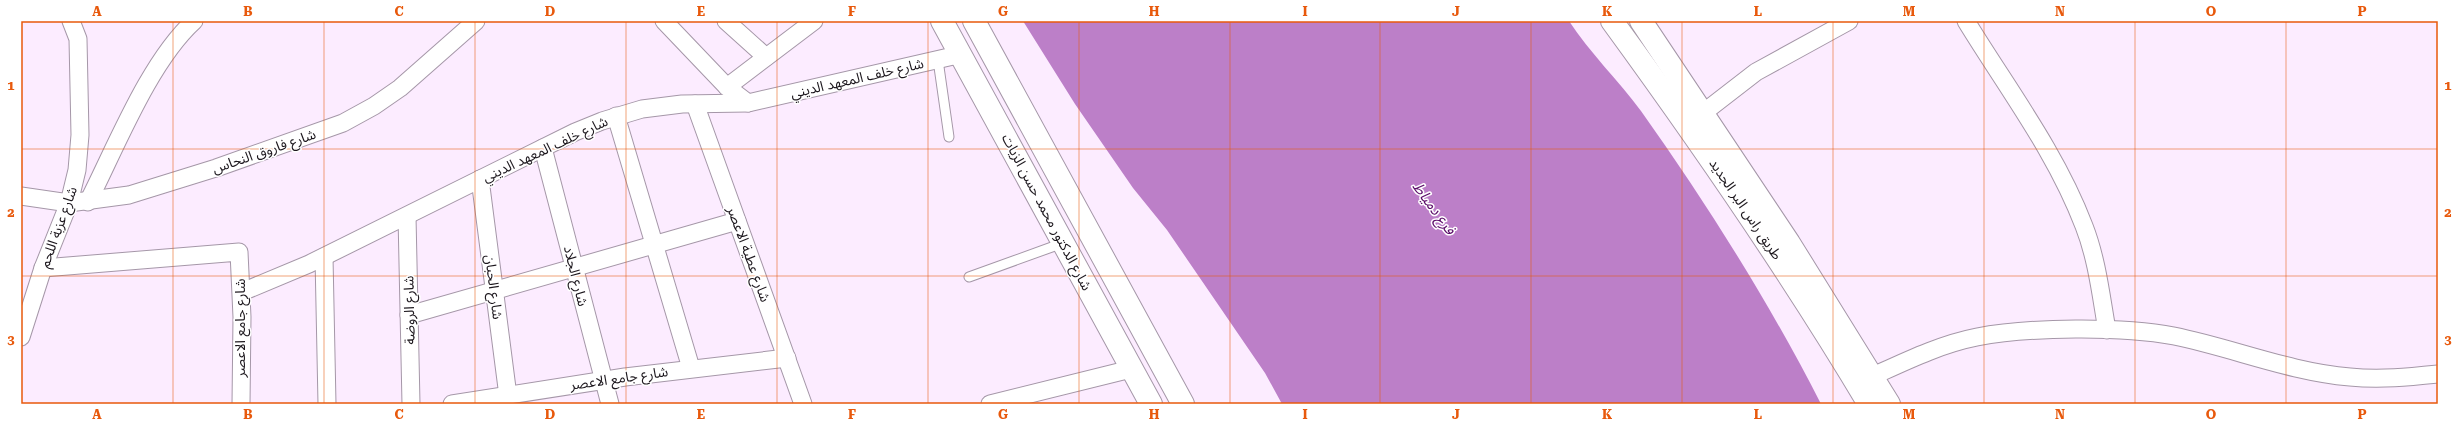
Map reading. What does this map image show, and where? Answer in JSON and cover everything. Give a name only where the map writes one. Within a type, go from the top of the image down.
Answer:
[{"type":"main road","name":"شارع الدكتور محمد حسن الزيات","points":[[942,21],[962,54],[1151,404]]},
{"type":"main road","name":"شارع الدكتور محمد حسن الزيات","points":[[974,21],[1182,404]]},
{"type":"main road","name":"طريق راس البر الجديد","points":[[1612,21],[1736,192],[1789,273],[1868,404]]},
{"type":"main road","name":"طريق راس البر الجديد","points":[[1641,21],[1782,232],[1873,376],[1889,404]]},
{"type":"street","name":"شارع عزبة اللحم","points":[[21,336],[44,268],[69,203],[77,170],[80,135],[78,39],[71,21]]},
{"type":"street","points":[[88,202],[145,88],[167,52],[194,21]]},
{"type":"street","points":[[664,21],[727,87],[748,103]]},
{"type":"street","points":[[726,21],[766,57]]},
{"type":"street","points":[[1703,113],[1756,72],[1849,21]]},
{"type":"street","points":[[1966,21],[2012,90],[2071,194],[2085,227],[2094,257],[2107,330]]},
{"type":"street","name":"شارع فاروق النحاس","points":[[21,196],[69,203],[88,202],[129,195],[237,161],[343,123],[374,106],[400,88],[472,22]]},
{"type":"street","points":[[727,87],[766,57],[806,23]]},
{"type":"street","name":"شارع خلف المعهد الديني","points":[[242,292],[324,257],[588,126],[616,116],[655,107],[695,104],[748,103],[962,54]]},
{"type":"street","name":"شارع عطية الاعصر","points":[[695,104],[803,404]]},
{"type":"street","points":[[616,116],[692,368]]},
{"type":"street","name":"شارع الجلاد","points":[[543,148],[610,404]]},
{"type":"street","name":"شارع الحبان","points":[[480,179],[508,396]]},
{"type":"street","name":"شارع الروضة","points":[[408,216],[411,404]]},
{"type":"street","points":[[410,315],[737,221]]},
{"type":"street","name":"شارع جامع الاعصر","points":[[44,268],[239,252],[242,292],[241,404]]},
{"type":"street","points":[[324,257],[326,404]]},
{"type":"street","points":[[1873,376],[1918,355],[1977,337],[2046,330],[2107,330],[2172,336],[2288,366],[2350,377],[2436,378]]},
{"type":"street","name":"شارع جامع الاعصر","points":[[452,404],[603,380],[692,368],[787,358]]},
{"type":"street","points":[[990,404],[1132,368]]},
{"type":"lane","points":[[938,60],[950,137]]},
{"type":"lane","points":[[969,277],[1063,243]]},
{"type":"water","name":"فرع دمياط","points":[[1023,21],[1569,21],[1577,33],[1641,111],[1690,182],[1759,291],[1821,404],[1282,404],[1265,373],[1167,230],[1133,188],[1075,104]]}]
